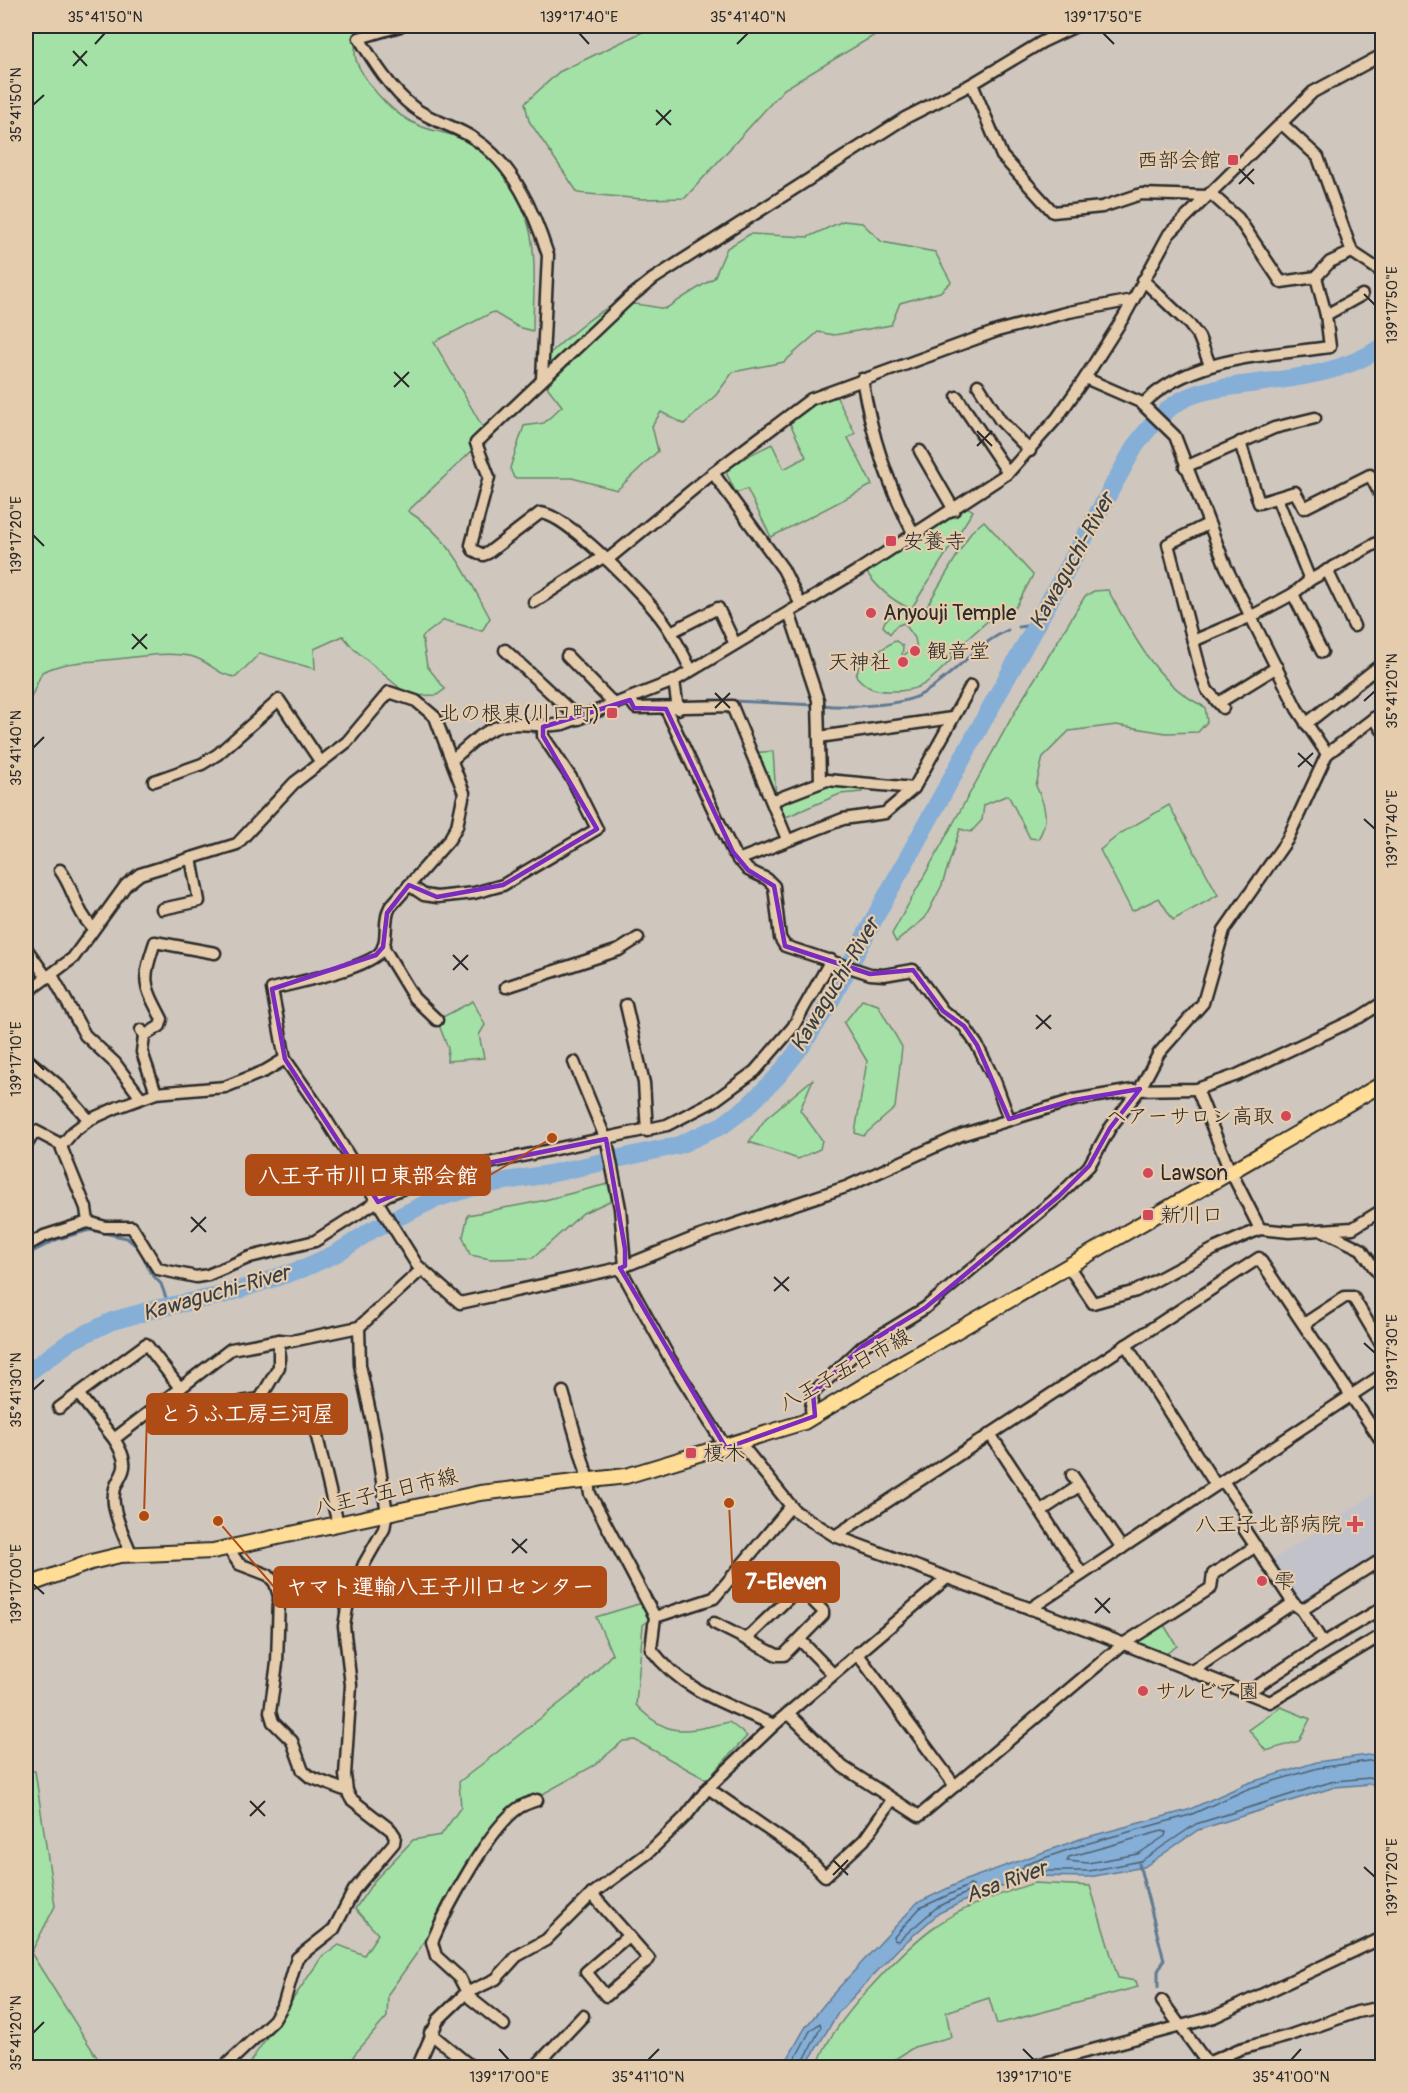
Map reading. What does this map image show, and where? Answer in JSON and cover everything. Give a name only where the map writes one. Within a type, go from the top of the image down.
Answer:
[{"type":"main road","name":"八王子五日市線","points":[[26,1586],[91,1562],[131,1553],[197,1552],[228,1548],[489,1491],[626,1476],[790,1427],[815,1416],[1383,1084]]},
{"type":"street","points":[[400,26],[359,38],[369,56],[412,107],[473,138],[493,154],[522,190],[542,237],[548,255],[542,379]]},
{"type":"street","points":[[692,670],[662,619],[605,558],[580,534],[545,513],[540,513],[488,553],[478,553],[471,545],[489,477],[476,443],[629,298],[653,279],[904,118],[972,84],[1042,42],[1076,26]]},
{"type":"street","points":[[453,759],[499,726],[543,731],[630,700],[674,681],[914,535],[1008,473],[1030,451],[1085,378],[1133,300],[1169,234],[1319,88],[1383,55]]},
{"type":"street","points":[[972,84],[1002,156],[1053,212],[1102,207],[1141,194],[1208,195],[1238,218],[1281,282],[1316,277],[1330,262],[1352,252]]},
{"type":"street","points":[[1281,123],[1318,158],[1352,252],[1379,270],[1383,267]]},
{"type":"street","points":[[1143,404],[1172,382],[1210,366],[1330,347],[1326,315],[1316,277]]},
{"type":"street","points":[[1143,280],[1189,324],[1199,337],[1210,366]]},
{"type":"street","points":[[1326,315],[1362,295]]},
{"type":"street","points":[[534,602],[605,558],[811,399],[997,331],[1069,312],[1133,300]]},
{"type":"street","points":[[1085,378],[1130,395],[1143,404],[1175,436],[1208,524],[1306,724],[1327,754]]},
{"type":"street","points":[[862,379],[871,430],[888,483],[914,535]]},
{"type":"street","points":[[978,385],[1000,420],[1030,451]]},
{"type":"street","points":[[957,397],[984,441],[1008,473]]},
{"type":"street","points":[[1185,467],[1274,428],[1315,418]]},
{"type":"street","points":[[1240,442],[1259,503],[1295,492],[1304,507],[1370,475],[1383,498]]},
{"type":"street","points":[[920,451],[954,510]]},
{"type":"street","points":[[713,473],[783,569],[801,605]]},
{"type":"street","points":[[1276,498],[1310,580]]},
{"type":"street","points":[[1208,524],[1168,544],[1207,690],[1222,705],[1277,667]]},
{"type":"street","points":[[1193,641],[1252,616],[1293,594],[1327,570],[1383,540]]},
{"type":"street","points":[[1327,570],[1354,626]]},
{"type":"street","points":[[1293,594],[1322,652]]},
{"type":"street","points":[[671,632],[718,608],[735,644]]},
{"type":"street","points":[[789,612],[818,705],[820,781]]},
{"type":"street","points":[[505,650],[579,719]]},
{"type":"street","points":[[567,656],[615,705]]},
{"type":"street","points":[[1306,724],[1378,667]]},
{"type":"street","points":[[674,681],[677,705]]},
{"type":"street","points":[[738,860],[787,839],[795,840],[843,819],[885,813],[914,788],[971,686]]},
{"type":"street","points":[[26,993],[73,958],[126,885],[140,874],[237,844],[294,783],[347,742],[389,693],[405,696],[430,711],[439,723],[464,793],[457,825],[449,840],[387,913],[383,947],[376,955],[347,968],[272,989],[285,1059],[317,1105],[421,1270],[460,1303],[623,1267],[694,1238],[846,1187],[952,1139],[1074,1100],[1140,1089],[1163,1092],[1197,1089],[1238,1076],[1360,1017],[1383,1003]]},
{"type":"street","points":[[154,781],[210,759],[279,699],[320,761]]},
{"type":"street","points":[[630,700],[636,708],[666,709],[677,705],[732,706],[787,839]]},
{"type":"street","points":[[666,709],[738,860],[748,870],[767,879],[774,886],[780,938],[785,946],[867,973],[884,975],[913,970],[943,1011],[964,1026],[977,1045],[1009,1119]]},
{"type":"street","points":[[815,1416],[811,1409],[813,1393],[863,1346],[925,1308],[1059,1196],[1089,1166],[1110,1128],[1140,1089],[1160,1053],[1203,1003],[1224,930],[1287,840],[1327,754],[1378,715],[1383,730]]},
{"type":"street","points":[[819,737],[952,718]]},
{"type":"street","points":[[409,885],[424,895],[437,897],[474,893],[503,885],[597,829],[572,779],[543,731]]},
{"type":"street","points":[[772,801],[820,781],[914,788]]},
{"type":"street","points":[[162,909],[199,901],[191,858]]},
{"type":"street","points":[[60,870],[72,888],[84,919],[93,928]]},
{"type":"street","points":[[506,987],[619,950],[638,938]]},
{"type":"street","points":[[156,1093],[142,1052],[143,1033],[160,1026],[162,1019],[148,995],[144,975],[155,942],[214,952]]},
{"type":"street","points":[[383,947],[414,998],[437,1020]]},
{"type":"street","points":[[26,948],[49,976],[85,1035],[115,1063],[141,1098]]},
{"type":"street","points":[[26,1246],[44,1236],[88,1222],[96,1226],[132,1227],[158,1269],[196,1277],[250,1257],[308,1244],[423,1179],[453,1170],[606,1141],[667,1125],[707,1105],[755,1071],[793,1027],[833,961]]},
{"type":"street","points":[[626,1005],[644,1083],[647,1131]]},
{"type":"street","points":[[26,1058],[57,1084],[89,1120]]},
{"type":"street","points":[[88,1222],[86,1208],[62,1154],[62,1145],[73,1132],[89,1120],[141,1098],[156,1093],[225,1087],[265,1071],[285,1059]]},
{"type":"street","points":[[574,1062],[606,1141],[620,1208],[623,1267],[661,1344],[726,1448]]},
{"type":"street","points":[[1197,1089],[1231,1172],[1260,1229]]},
{"type":"street","points":[[26,1146],[35,1131],[62,1145]]},
{"type":"street","points":[[1069,1267],[1093,1303],[1149,1286],[1216,1248],[1260,1229],[1289,1232],[1353,1228],[1383,1210]]},
{"type":"street","points":[[1322,1230],[1361,1249],[1383,1279]]},
{"type":"street","points":[[835,1536],[1259,1258],[1383,1442]]},
{"type":"street","points":[[114,1439],[231,1349],[279,1340],[292,1341],[359,1327],[421,1270]]},
{"type":"street","points":[[1304,1324],[1345,1297],[1353,1298],[1383,1346]]},
{"type":"street","points":[[347,1791],[345,1748],[351,1685],[344,1626],[353,1590],[384,1529],[387,1513],[374,1431],[360,1365],[359,1327]]},
{"type":"street","points":[[162,1401],[178,1419],[204,1423],[222,1416],[237,1403],[260,1399],[279,1367],[279,1340]]},
{"type":"street","points":[[59,1408],[146,1344],[180,1388]]},
{"type":"street","points":[[1126,1345],[1219,1483],[1246,1514],[1244,1529],[1293,1603],[1302,1610],[1323,1643]]},
{"type":"street","points":[[1030,1609],[1383,1375]]},
{"type":"street","points":[[563,1392],[590,1494],[655,1617],[651,1649],[680,1679],[699,1693],[774,1725]]},
{"type":"street","points":[[79,1395],[125,1456],[125,1464],[114,1495],[114,1504],[131,1553]]},
{"type":"street","points":[[312,1416],[338,1524]]},
{"type":"street","points":[[990,1434],[1082,1574]]},
{"type":"street","points":[[740,1443],[791,1506],[810,1522],[835,1536],[1270,1702],[1383,1635]]},
{"type":"street","points":[[1072,1475],[1122,1548]]},
{"type":"street","points":[[1041,1511],[1079,1486]]},
{"type":"street","points":[[655,1617],[714,1598],[791,1506]]},
{"type":"street","points":[[788,1713],[843,1767],[919,1816],[1123,1644],[1210,1588],[1213,1574],[1256,1546]]},
{"type":"street","points":[[223,2067],[274,2020],[284,2002],[297,1958],[334,1929],[354,1890],[394,1843],[395,1836],[391,1830],[360,1808],[347,1791],[309,1777],[303,1771],[292,1742],[273,1722],[270,1712],[277,1663],[279,1596],[275,1583],[268,1575],[239,1564],[228,1548]]},
{"type":"street","points":[[1302,1610],[1383,1559]]},
{"type":"street","points":[[417,2067],[430,2033],[438,2020],[466,1993],[496,1978],[516,1956],[546,1940],[592,1894],[648,1852],[686,1816],[708,1788],[774,1725],[947,1578]]},
{"type":"street","points":[[714,1623],[777,1655],[784,1655],[823,1616],[816,1604],[798,1589],[746,1639]]},
{"type":"street","points":[[1192,1671],[1293,1603]]},
{"type":"street","points":[[1248,1692],[1323,1643],[1383,1608]]},
{"type":"street","points":[[800,1640],[833,1674]]},
{"type":"street","points":[[857,1653],[955,1786]]},
{"type":"street","points":[[708,1788],[802,1853],[825,1876],[864,1840],[892,1800]]},
{"type":"street","points":[[504,2025],[466,1993],[459,1977],[436,1956],[432,1942],[470,1872],[503,1823],[519,1807],[537,1800]]},
{"type":"street","points":[[592,1894],[649,1959],[606,1996],[586,1972],[628,1936]]},
{"type":"street","points":[[1026,2067],[1180,2027],[1262,1996],[1383,1938]]},
{"type":"street","points":[[1162,2001],[1209,2066]]},
{"type":"street","points":[[1196,2067],[1209,2066],[1240,2049],[1288,2036],[1357,2012],[1383,2007]]},
{"type":"street","points":[[534,2067],[583,2016]]},
{"type":"street","points":[[430,2033],[473,2067]]},
{"type":"highlighted area","points":[[630,700],[634,708],[666,709],[733,852],[748,870],[774,886],[785,946],[870,974],[913,970],[943,1011],[964,1026],[977,1045],[1009,1119],[1074,1100],[1140,1089],[1110,1128],[1089,1166],[1059,1196],[925,1308],[863,1346],[813,1393],[815,1416],[726,1448],[620,1268],[625,1266],[625,1249],[606,1139],[453,1170],[378,1202],[285,1059],[272,989],[376,955],[383,947],[387,913],[409,885],[437,897],[503,885],[597,829],[543,736],[543,727]]},
{"type":"shaded area","name":"八王子北部病院","points":[[1382,1489],[1382,1559],[1302,1610],[1267,1564]]},
{"type":"green space","points":[[26,26],[355,26],[357,62],[371,86],[385,102],[409,121],[427,129],[452,135],[470,144],[494,163],[513,188],[526,216],[532,243],[533,331],[518,327],[493,312],[434,342],[483,428],[473,450],[408,511],[436,533],[447,546],[465,572],[490,618],[482,631],[444,620],[422,637],[427,666],[445,689],[437,695],[409,696],[354,649],[343,636],[314,649],[315,669],[260,653],[236,677],[224,674],[202,660],[169,654],[67,664],[42,672],[26,709]]},
{"type":"green space","points":[[655,26],[890,26],[784,89],[685,198],[642,199],[578,193],[529,121],[525,103],[559,72]]},
{"type":"green space","points":[[843,221],[862,223],[882,242],[935,252],[951,282],[940,292],[900,303],[891,325],[834,335],[818,332],[784,362],[733,372],[716,395],[684,424],[661,412],[652,426],[658,451],[617,490],[572,478],[514,478],[510,468],[524,426],[544,423],[562,406],[548,388],[548,355],[589,320],[606,309],[619,305],[639,304],[665,309],[714,278],[727,248],[750,234],[808,237]]},
{"type":"green space","points":[[833,390],[855,433],[848,438],[872,485],[771,537],[747,489],[736,493],[724,468],[772,444],[784,469],[806,457],[786,415]]},
{"type":"green space","points":[[967,507],[973,511],[911,609],[886,593],[866,571]]},
{"type":"green space","points":[[984,521],[1033,575],[1016,607],[998,612],[949,655],[952,657],[950,661],[924,684],[900,691],[879,690],[867,686],[856,676],[859,666],[889,645],[896,641],[903,646],[902,657],[909,651],[915,657],[918,654],[915,638],[904,623],[896,626],[890,634],[883,626],[885,621],[895,614],[906,611],[927,616],[927,606],[971,532]]},
{"type":"green space","points":[[1108,590],[1148,657],[1173,686],[1188,698],[1205,707],[1207,722],[1198,732],[1166,733],[1116,725],[1069,731],[1043,757],[1036,786],[1044,806],[1045,819],[1038,839],[1030,838],[1008,795],[984,805],[982,820],[971,832],[960,829],[942,885],[925,918],[896,942],[892,934],[1017,708],[1085,596],[1094,591]]},
{"type":"green space","points":[[773,751],[776,798],[820,781],[862,782],[862,792],[840,794],[779,820],[751,753]]},
{"type":"green space","points":[[1169,805],[1218,895],[1173,920],[1159,898],[1132,911],[1100,850],[1121,833]]},
{"type":"green space","points":[[862,1000],[878,1005],[902,1047],[895,1108],[863,1136],[855,1133],[867,1061],[844,1023]]},
{"type":"green space","points":[[473,1001],[485,1025],[479,1035],[484,1058],[447,1061],[448,1048],[437,1020]]},
{"type":"green space","points":[[813,1079],[800,1110],[822,1140],[820,1149],[798,1159],[749,1142],[766,1118]]},
{"type":"green space","points":[[608,1184],[612,1200],[583,1213],[533,1258],[491,1259],[470,1255],[463,1237],[468,1215],[541,1201]]},
{"type":"green space","points":[[642,1603],[650,1618],[643,1625],[636,1705],[659,1724],[669,1728],[690,1730],[729,1722],[747,1736],[707,1780],[635,1740],[623,1741],[595,1765],[519,1807],[450,1894],[419,1950],[388,1994],[387,2017],[354,2055],[352,2067],[246,2068],[321,1958],[339,1945],[364,1955],[378,1934],[355,1909],[374,1881],[413,1840],[441,1835],[461,1807],[459,1782],[583,1685],[612,1654],[596,1617]]},
{"type":"green space","points":[[1157,1622],[1160,1627],[1164,1625],[1177,1646],[1160,1658],[1123,1644]]},
{"type":"green space","points":[[1281,1707],[1310,1719],[1299,1741],[1266,1751],[1249,1730]]},
{"type":"green space","points":[[26,1771],[35,1771],[55,1906],[31,1953],[103,2067],[26,2067]]},
{"type":"green space","points":[[1034,1883],[1090,1886],[1118,1978],[1136,1981],[1138,1987],[997,2024],[989,1998],[946,2012],[951,2037],[914,2047],[883,2067],[818,2067],[824,2051],[850,2011],[887,1969],[923,1936],[948,1918],[972,1906]]},
{"type":"water","name":"Asa River","points":[[1382,1753],[1382,1783],[1335,1787],[1198,1830],[1144,1867],[1089,1877],[1031,1876],[979,1894],[939,1913],[899,1948],[838,2013],[805,2067],[783,2067],[805,2028],[831,1996],[917,1903],[963,1881],[1080,1839],[1188,1810],[1248,1783],[1317,1762]]},
{"type":"waterway","name":"Kawaguchi-River","points":[[26,1374],[71,1341],[112,1321],[159,1308],[223,1295],[302,1269],[337,1253],[372,1230],[435,1199],[481,1185],[549,1174],[679,1145],[723,1125],[748,1106],[777,1077],[801,1047],[829,1004],[1135,446],[1146,431],[1172,406],[1194,394],[1315,374],[1349,364],[1382,347]]},
{"type":"waterway","points":[[1019,627],[1038,624]]},
{"type":"waterway","points":[[822,705],[888,704],[913,698],[933,687],[974,652],[1008,630]]},
{"type":"waterway","points":[[693,702],[712,700],[815,705]]},
{"type":"waterway","points":[[641,703],[669,702]]},
{"type":"waterway","points":[[532,732],[562,730],[610,713]]},
{"type":"waterway","points":[[26,1255],[58,1239],[90,1230],[127,1238],[140,1249],[150,1272],[161,1284],[169,1306]]},
{"type":"waterway","points":[[1139,1864],[1164,1960],[1158,1971],[1158,1987]]},
{"type":"place","name":"西部会館","points":[[1233,160]]},
{"type":"place","name":"安養寺","points":[[891,541]]},
{"type":"place","name":"Anyouji Temple","points":[[871,613]]},
{"type":"place","name":"観音堂","points":[[915,651]]},
{"type":"place","name":"天神社","points":[[903,662]]},
{"type":"place","name":"北の根東(川口町)","points":[[612,713]]},
{"type":"place","name":"ヘアーサロン高取","points":[[1286,1116]]},
{"type":"place","name":"八王子市川口東部会館","points":[[552,1138]]},
{"type":"place","name":"Lawson","points":[[1148,1173]]},
{"type":"place","name":"新川口","points":[[1148,1215]]},
{"type":"place","name":"榎木","points":[[691,1453]]},
{"type":"place","name":"7-Eleven","points":[[729,1503]]},
{"type":"place","name":"とうふ工房三河屋","points":[[144,1516]]},
{"type":"place","name":"ヤマト運輸八王子川口センター","points":[[218,1521]]},
{"type":"place","name":"八王子北部病院","points":[[1355,1524]]},
{"type":"place","name":"雫","points":[[1262,1581]]},
{"type":"place","name":"サルビア園","points":[[1143,1691]]}]
